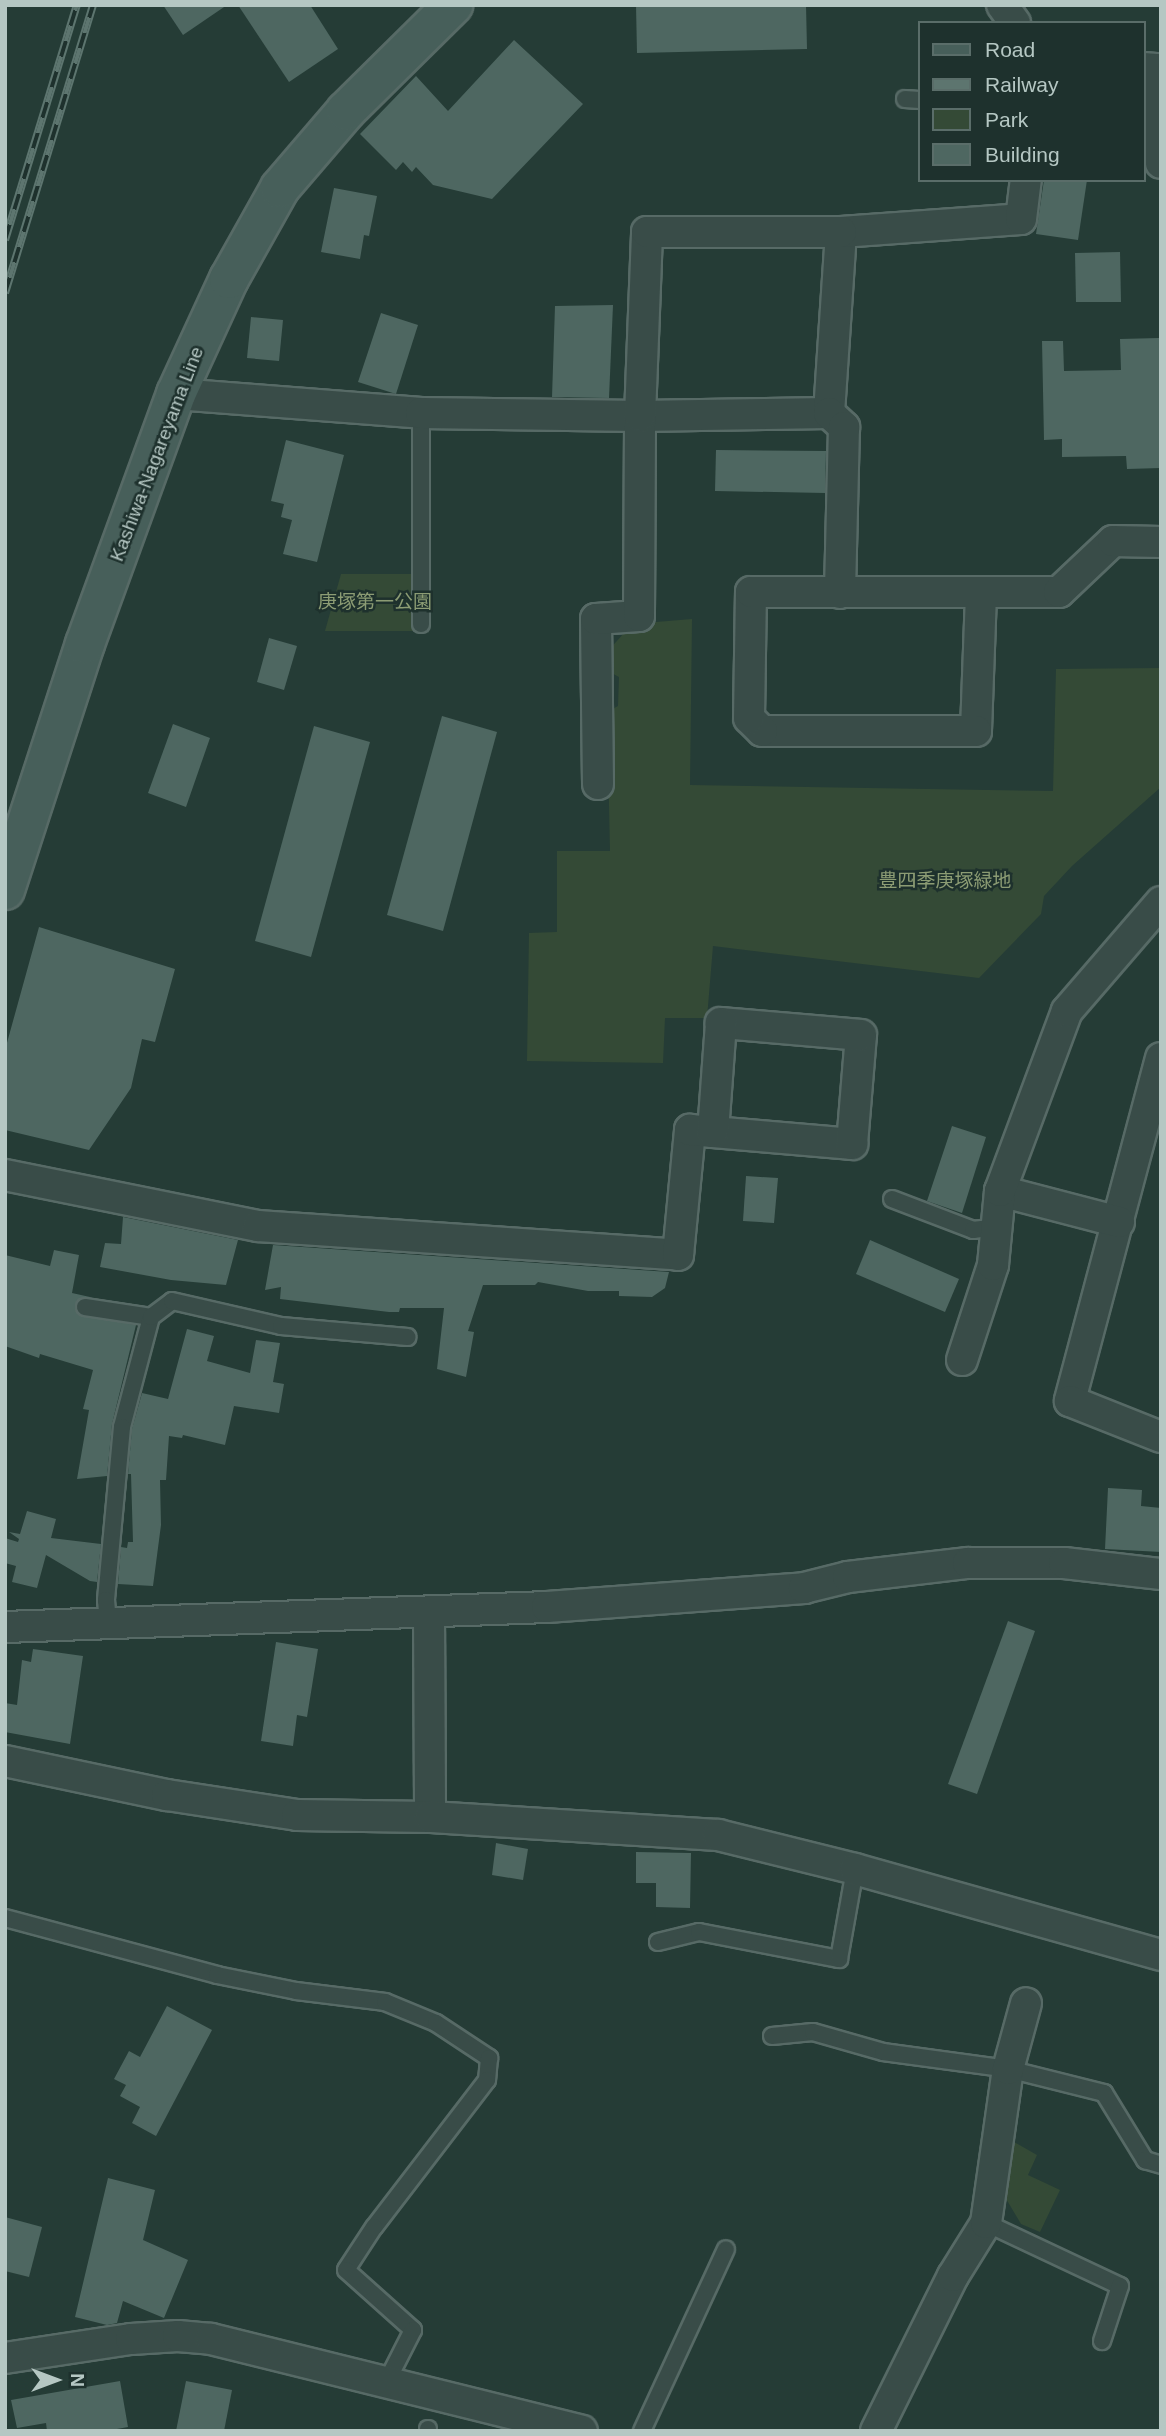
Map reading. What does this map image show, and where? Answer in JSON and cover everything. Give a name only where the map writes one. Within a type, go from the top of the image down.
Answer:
[{"type":"main road","name":"Kashiwa-Nagareyama Line","points":[[5,890],[85,644],[176,394],[229,279],[280,188],[345,111],[453,5]]},
{"type":"street","points":[[1002,5],[1014,21]]},
{"type":"street","points":[[1145,68],[1156,69],[1161,163]]},
{"type":"street","points":[[598,784],[596,619],[639,616],[640,416],[647,232],[841,232],[1021,219],[1026,182]]},
{"type":"street","points":[[829,413],[841,232]]},
{"type":"street","points":[[176,394],[421,413],[640,416],[829,413],[844,427],[840,593]]},
{"type":"street","points":[[981,594],[976,731],[762,732],[749,718],[751,592],[1059,592],[1112,541],[1161,542]]},
{"type":"street","points":[[962,1360],[993,1265],[1000,1191],[1067,1011],[1158,911]]},
{"type":"street","points":[[5,1175],[258,1226],[678,1255],[690,1130],[713,1132],[852,1144],[861,1035],[721,1023],[713,1132]]},
{"type":"street","points":[[1161,1058],[1070,1401],[1161,1437]]},
{"type":"street","points":[[1000,1191],[1119,1222]]},
{"type":"street","points":[[5,1627],[304,1614],[429,1613],[804,1588],[848,1577],[968,1563],[1064,1563],[1161,1574]]},
{"type":"street","points":[[429,1613],[430,1817]]},
{"type":"street","points":[[5,1761],[167,1794],[284,1813],[430,1817],[718,1835],[855,1869],[1161,1955]]},
{"type":"street","points":[[876,2431],[953,2276],[986,2223],[1008,2069],[1026,2003]]},
{"type":"street","points":[[5,2358],[85,2344],[178,2336],[247,2346],[582,2431]]},
{"type":"lane","points":[[421,413],[421,624]]},
{"type":"lane","points":[[892,1199],[973,1230],[997,1227]]},
{"type":"lane","points":[[108,1621],[106,1600],[122,1427],[151,1317],[172,1301],[281,1326],[408,1337]]},
{"type":"lane","points":[[85,1307],[151,1317]]},
{"type":"lane","points":[[658,1942],[699,1932],[839,1959],[855,1869]]},
{"type":"lane","points":[[5,1917],[217,1975],[296,1991],[385,2002],[436,2022],[489,2058],[487,2080],[374,2227],[346,2270],[413,2330],[386,2383]]},
{"type":"lane","points":[[772,2036],[814,2032],[883,2052],[1008,2069],[1104,2093],[1145,2160],[1161,2165]]},
{"type":"lane","points":[[986,2223],[1120,2286],[1102,2342]]},
{"type":"lane","points":[[642,2431],[726,2249]]},
{"type":"green space","name":"庚塚第一公園","points":[[341,574],[416,574],[416,631],[325,631]]},
{"type":"green space","name":"豊四季庚塚緑地","points":[[692,619],[690,785],[1053,791],[1056,669],[1161,668],[1161,787],[1072,866],[1044,896],[1041,914],[979,978],[713,946],[707,1018],[665,1018],[663,1063],[527,1061],[529,933],[557,932],[557,851],[610,851],[607,712],[618,706],[619,677],[608,671],[608,651],[632,624]]},
{"type":"green space","points":[[1007,2138],[1037,2155],[1028,2175],[1060,2190],[1040,2232],[1021,2224],[1005,2197]]},
{"type":"building","points":[[163,5],[227,5],[183,35]]},
{"type":"building","points":[[238,5],[310,5],[338,49],[289,82]]},
{"type":"building","points":[[636,5],[806,5],[807,49],[637,53]]},
{"type":"building","points":[[514,40],[583,104],[492,199],[433,185],[416,167],[412,172],[403,162],[396,170],[360,134],[416,76],[448,111]]},
{"type":"building","points":[[1044,182],[1087,182],[1078,240],[1036,234]]},
{"type":"building","points":[[334,188],[377,196],[369,236],[364,235],[360,259],[321,252]]},
{"type":"building","points":[[1120,252],[1121,302],[1076,302],[1075,253]]},
{"type":"building","points":[[613,305],[609,398],[552,397],[555,306]]},
{"type":"building","points":[[381,313],[418,325],[396,394],[358,382]]},
{"type":"building","points":[[251,317],[283,320],[279,361],[247,358]]},
{"type":"building","points":[[1159,338],[1161,468],[1127,469],[1126,456],[1062,457],[1062,439],[1044,440],[1042,341],[1063,341],[1064,371],[1121,370],[1120,339]]},
{"type":"building","points":[[286,440],[344,455],[317,562],[283,554],[292,520],[281,517],[284,504],[271,501]]},
{"type":"building","points":[[716,450],[826,451],[825,493],[715,491]]},
{"type":"building","points":[[269,638],[297,646],[284,690],[257,682]]},
{"type":"building","points":[[442,716],[497,732],[443,931],[387,915]]},
{"type":"building","points":[[173,724],[210,738],[186,807],[148,793]]},
{"type":"building","points":[[314,726],[370,742],[311,957],[255,941]]},
{"type":"building","points":[[39,927],[175,969],[155,1042],[142,1039],[131,1088],[89,1150],[5,1130],[5,1050]]},
{"type":"building","points":[[952,1126],[986,1137],[962,1213],[927,1201]]},
{"type":"building","points":[[746,1176],[778,1178],[774,1223],[743,1221]]},
{"type":"building","points":[[123,1217],[238,1240],[226,1285],[171,1280],[100,1267],[105,1243],[121,1244]]},
{"type":"building","points":[[870,1240],[959,1279],[945,1312],[856,1274]]},
{"type":"building","points":[[273,1245],[669,1272],[665,1288],[652,1297],[619,1296],[619,1291],[588,1291],[538,1282],[535,1285],[483,1285],[468,1331],[474,1332],[466,1377],[437,1369],[444,1308],[400,1308],[399,1312],[389,1312],[280,1299],[281,1287],[265,1290]]},
{"type":"building","points":[[54,1250],[79,1255],[72,1293],[90,1297],[76,1301],[78,1315],[136,1325],[112,1424],[107,1476],[77,1479],[89,1410],[83,1409],[93,1370],[40,1354],[39,1358],[5,1346],[5,1255],[50,1266]]},
{"type":"building","points":[[187,1329],[214,1336],[207,1361],[250,1373],[256,1340],[280,1343],[273,1382],[284,1384],[279,1413],[234,1406],[225,1445],[183,1435],[182,1438],[169,1436],[166,1480],[160,1480],[161,1525],[153,1586],[118,1584],[121,1547],[127,1548],[128,1542],[133,1542],[131,1474],[128,1474],[132,1429],[142,1393],[168,1399]]},
{"type":"building","points":[[1108,1488],[1142,1490],[1141,1506],[1161,1508],[1161,1552],[1105,1549]]},
{"type":"building","points":[[27,1511],[56,1519],[51,1538],[101,1544],[97,1582],[90,1581],[46,1555],[37,1588],[12,1582],[16,1566],[5,1563],[5,1538],[18,1542],[19,1539],[9,1532],[20,1534]]},
{"type":"building","points":[[1008,1621],[1035,1631],[977,1794],[948,1784]]},
{"type":"building","points":[[276,1642],[318,1649],[307,1717],[297,1715],[293,1746],[261,1741]]},
{"type":"building","points":[[33,1649],[83,1656],[70,1744],[5,1732],[5,1703],[17,1705],[22,1660],[31,1662]]},
{"type":"building","points":[[496,1843],[528,1849],[523,1880],[492,1875]]},
{"type":"building","points":[[636,1852],[691,1853],[690,1908],[656,1907],[656,1883],[636,1883]]},
{"type":"building","points":[[167,2006],[212,2030],[156,2136],[132,2123],[140,2107],[120,2096],[126,2085],[114,2079],[129,2051],[140,2057]]},
{"type":"building","points":[[108,2178],[155,2190],[143,2240],[188,2260],[164,2318],[123,2301],[117,2323],[107,2325],[75,2317]]},
{"type":"building","points":[[5,2217],[42,2227],[29,2277],[5,2271]]},
{"type":"building","points":[[120,2381],[128,2427],[106,2431],[47,2431],[46,2423],[17,2428],[11,2400]]},
{"type":"building","points":[[186,2381],[232,2390],[224,2431],[176,2431]]},
{"type":"railway","points":[[5,240],[77,5]]},
{"type":"railway","points":[[5,293],[93,5]]}]
